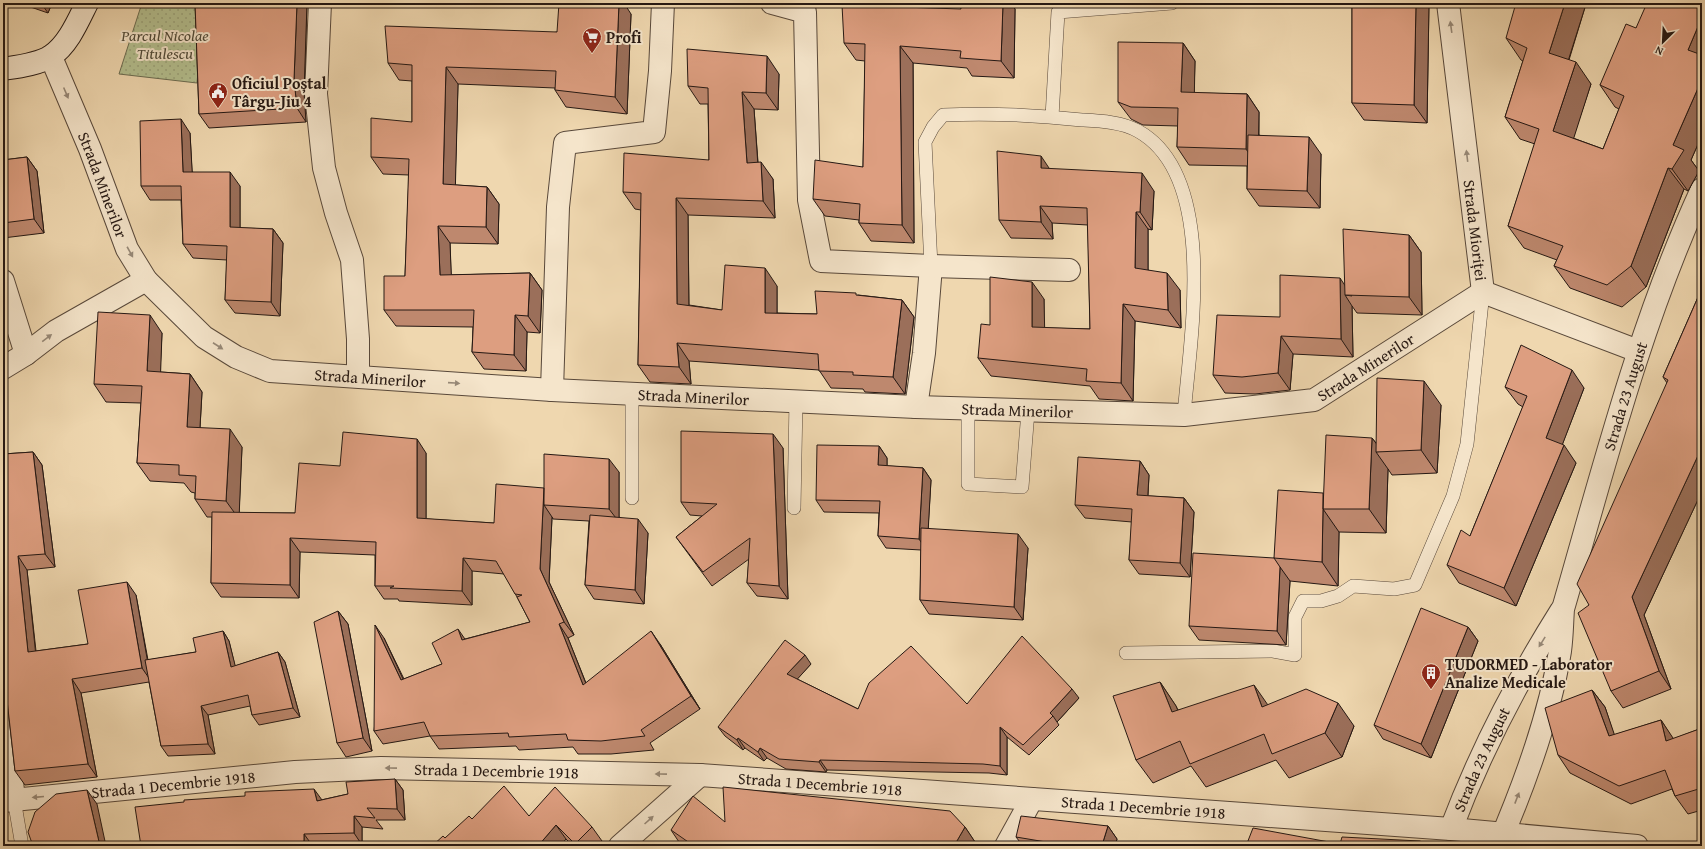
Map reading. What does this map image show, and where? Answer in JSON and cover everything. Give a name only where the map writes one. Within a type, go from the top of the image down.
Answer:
[{"type":"street","points":[[3,69],[23,66],[51,57],[72,33],[87,3]]},
{"type":"street","points":[[320,3],[316,94],[324,168],[336,213],[352,260],[358,339],[358,376]]},
{"type":"street","points":[[552,390],[558,207],[565,143],[654,132],[660,71],[662,3]]},
{"type":"street","points":[[772,3],[805,12],[809,200],[821,261],[1069,270]]},
{"type":"street","name":"Strada Mioriței","points":[[1448,3],[1483,292],[1638,351]]},
{"type":"street","name":"Strada Minerilor","points":[[51,57],[90,149],[128,249],[146,280],[204,336],[236,357],[270,371],[552,390],[916,407],[1184,415],[1314,400],[1483,292]]},
{"type":"street","name":"Strada 23 August","points":[[1501,840],[1520,790],[1548,702],[1560,651],[1563,609],[1638,351],[1671,262],[1700,197]]},
{"type":"street","points":[[916,407],[924,353],[931,266]]},
{"type":"street","points":[[3,368],[26,354],[56,331],[146,280]]},
{"type":"street","points":[[3,281],[26,354]]},
{"type":"street","name":"Strada 23 August","points":[[1451,829],[1475,770],[1509,698],[1563,609]]},
{"type":"street","points":[[3,706],[8,800]]},
{"type":"street","name":"Strada 1 Decembrie 1918","points":[[8,800],[295,772],[381,768],[700,775],[1451,829],[1501,840],[1637,846]]},
{"type":"street","points":[[620,846],[700,775]]},
{"type":"street","points":[[1006,846],[1032,800]]},
{"type":"lane","points":[[1052,117],[1058,12],[1172,3]]},
{"type":"lane","points":[[931,266],[926,142],[933,127],[943,116],[971,114],[1052,117],[1110,122],[1138,131],[1168,158],[1182,186],[1191,223],[1195,287],[1184,415]]},
{"type":"lane","points":[[1126,653],[1274,651],[1295,655],[1295,617],[1303,601],[1321,601],[1338,596],[1353,586],[1394,588],[1415,585],[1452,496],[1467,444],[1483,292]]},
{"type":"lane","points":[[632,393],[632,498]]},
{"type":"lane","points":[[794,508],[796,401]]},
{"type":"lane","points":[[968,409],[968,484],[1022,487],[1028,411]]},
{"type":"lane","points":[[8,800],[22,846]]},
{"type":"green space","name":"Parcul Nicolae Titulescu","points":[[142,3],[204,3],[197,83],[119,74]]},
{"type":"building","points":[[195,3],[297,3],[294,80],[297,108],[199,114]]},
{"type":"building","points":[[559,3],[619,3],[615,97],[555,90],[556,71],[446,67],[443,184],[487,187],[486,227],[438,226],[440,275],[530,273],[528,316],[515,315],[514,355],[472,352],[474,310],[384,310],[384,276],[405,276],[409,159],[371,157],[371,118],[412,122],[412,65],[388,63],[385,26],[557,32]]},
{"type":"building","points":[[961,3],[1003,3],[1001,61],[960,58],[961,51],[900,46],[902,225],[859,223],[860,204],[813,199],[815,160],[863,167],[865,44],[844,43],[842,5],[961,9]]},
{"type":"building","points":[[1352,3],[1416,3],[1414,105],[1352,103]]},
{"type":"building","points":[[1516,3],[1565,3],[1549,53],[1576,62],[1553,131],[1603,149],[1624,96],[1600,85],[1626,24],[1636,28],[1647,3],[1702,3],[1702,17],[1688,50],[1702,55],[1702,79],[1673,145],[1684,150],[1672,169],[1668,168],[1631,266],[1607,285],[1554,266],[1563,246],[1508,226],[1539,129],[1505,117],[1527,48],[1506,38]]},
{"type":"building","points":[[1118,42],[1183,43],[1181,92],[1247,94],[1246,149],[1177,147],[1178,108],[1131,107],[1118,102]]},
{"type":"building","points":[[687,49],[767,56],[766,93],[742,92],[747,163],[761,162],[763,201],[676,198],[677,304],[722,310],[725,265],[765,268],[765,313],[817,314],[815,291],[856,293],[856,295],[902,300],[893,377],[853,375],[853,372],[819,371],[818,354],[677,343],[679,367],[638,365],[641,193],[623,192],[624,153],[709,160],[708,88],[688,86]]},
{"type":"building","points":[[181,119],[183,172],[230,172],[230,227],[273,229],[271,302],[225,300],[227,246],[183,244],[181,186],[141,186],[140,121]]},
{"type":"building","points":[[1248,135],[1309,137],[1307,191],[1247,189]]},
{"type":"building","points":[[997,151],[1041,156],[1041,168],[1142,173],[1140,212],[1136,212],[1135,268],[1167,273],[1168,310],[1123,304],[1121,383],[1086,381],[1087,369],[978,358],[981,324],[990,325],[990,277],[1032,282],[1032,327],[1090,329],[1087,208],[1040,206],[1041,222],[999,220]]},
{"type":"building","points":[[27,157],[34,219],[3,223],[3,160]]},
{"type":"building","points":[[1343,229],[1409,235],[1409,297],[1345,295]]},
{"type":"building","points":[[1280,275],[1340,278],[1341,339],[1281,336],[1278,373],[1242,377],[1213,375],[1217,315],[1280,317]]},
{"type":"building","points":[[1702,288],[1702,447],[1632,597],[1659,671],[1611,691],[1578,613],[1589,605],[1577,584],[1668,380],[1663,377]]},
{"type":"building","points":[[98,312],[150,315],[147,371],[190,374],[187,427],[230,429],[226,501],[195,499],[196,476],[179,475],[179,465],[137,463],[142,386],[94,384]]},
{"type":"building","points":[[1521,345],[1572,370],[1546,438],[1564,445],[1504,588],[1447,565],[1461,530],[1470,536],[1527,396],[1505,387]]},
{"type":"building","points":[[1377,378],[1424,381],[1421,450],[1376,452]]},
{"type":"building","points":[[681,431],[773,434],[779,586],[747,583],[750,538],[703,572],[676,537],[717,504],[681,502]]},
{"type":"building","points":[[343,432],[417,439],[417,518],[494,523],[496,484],[544,488],[540,569],[564,622],[559,624],[583,685],[651,631],[691,696],[641,730],[645,736],[601,741],[568,740],[566,734],[509,737],[508,733],[430,736],[424,722],[374,731],[375,625],[401,680],[442,664],[432,643],[458,629],[462,640],[530,622],[517,597],[522,595],[515,594],[496,561],[463,558],[462,591],[375,586],[376,542],[290,538],[290,585],[211,583],[212,512],[295,513],[299,463],[340,466]]},
{"type":"building","points":[[1326,435],[1372,438],[1369,509],[1323,509]]},
{"type":"building","points":[[817,445],[879,446],[878,465],[923,468],[919,539],[878,536],[880,501],[816,500]]},
{"type":"building","points":[[33,452],[45,554],[18,556],[28,652],[88,644],[78,590],[127,582],[142,668],[72,679],[88,764],[15,771],[6,691],[3,687],[3,454]]},
{"type":"building","points":[[544,454],[609,459],[609,509],[544,505]]},
{"type":"building","points":[[1078,457],[1140,461],[1137,495],[1184,498],[1180,563],[1129,560],[1132,509],[1075,505]]},
{"type":"building","points":[[1278,490],[1323,493],[1322,562],[1274,558]]},
{"type":"building","points":[[590,515],[638,519],[635,590],[585,585]]},
{"type":"building","points":[[921,528],[1018,534],[1014,607],[920,600]]},
{"type":"building","points":[[1193,553],[1274,558],[1280,567],[1277,631],[1189,626]]},
{"type":"building","name":"TUDORMED - Laborator Analize Medicale","points":[[1421,608],[1468,627],[1421,744],[1374,725]]},
{"type":"building","points":[[338,611],[363,738],[337,743],[314,622]]},
{"type":"building","points":[[223,631],[231,667],[278,652],[293,708],[252,715],[248,695],[201,706],[208,744],[161,746],[145,660],[196,652],[193,638]]},
{"type":"building","points":[[1022,636],[1072,689],[1050,713],[1053,716],[1023,745],[1000,727],[1000,766],[983,764],[820,760],[819,762],[779,759],[760,748],[758,752],[738,738],[737,740],[718,727],[785,640],[805,655],[787,674],[858,709],[869,683],[911,646],[967,704]]},
{"type":"building","points":[[1160,682],[1172,712],[1254,685],[1262,707],[1306,689],[1338,703],[1325,733],[1272,754],[1264,734],[1190,764],[1180,741],[1136,760],[1113,696]]},
{"type":"building","points":[[1592,690],[1609,736],[1661,720],[1666,741],[1702,728],[1702,788],[1675,796],[1665,770],[1619,786],[1558,755],[1545,708]]},
{"type":"building","points":[[395,779],[397,809],[367,808],[375,818],[354,816],[354,833],[304,834],[304,841],[294,846],[141,846],[135,807],[184,802],[184,800],[245,796],[245,792],[314,789],[317,801],[348,794],[346,782]]},
{"type":"building","points":[[504,786],[529,816],[555,787],[592,827],[575,844],[556,825],[538,846],[432,846],[443,836],[445,838],[469,816],[472,819]]},
{"type":"building","points":[[723,787],[950,811],[965,827],[954,846],[694,846],[671,830],[693,796],[725,822]]},
{"type":"building","points":[[87,790],[100,846],[33,846],[28,832],[35,812],[56,794]]},
{"type":"building","points":[[1021,816],[1108,826],[1103,842],[1115,846],[1051,846],[1052,843],[1016,837]]},
{"type":"building","points":[[1253,828],[1340,844],[1342,837],[1420,841],[1430,846],[1246,846]]},
{"type":"place","name":"Profi","points":[[592,54]]},
{"type":"place","name":"Oficiul Poștal Târgu-Jiu 4","points":[[218,109]]},
{"type":"place","name":"TUDORMED - Laborator Analize Medicale","points":[[1431,690]]}]
